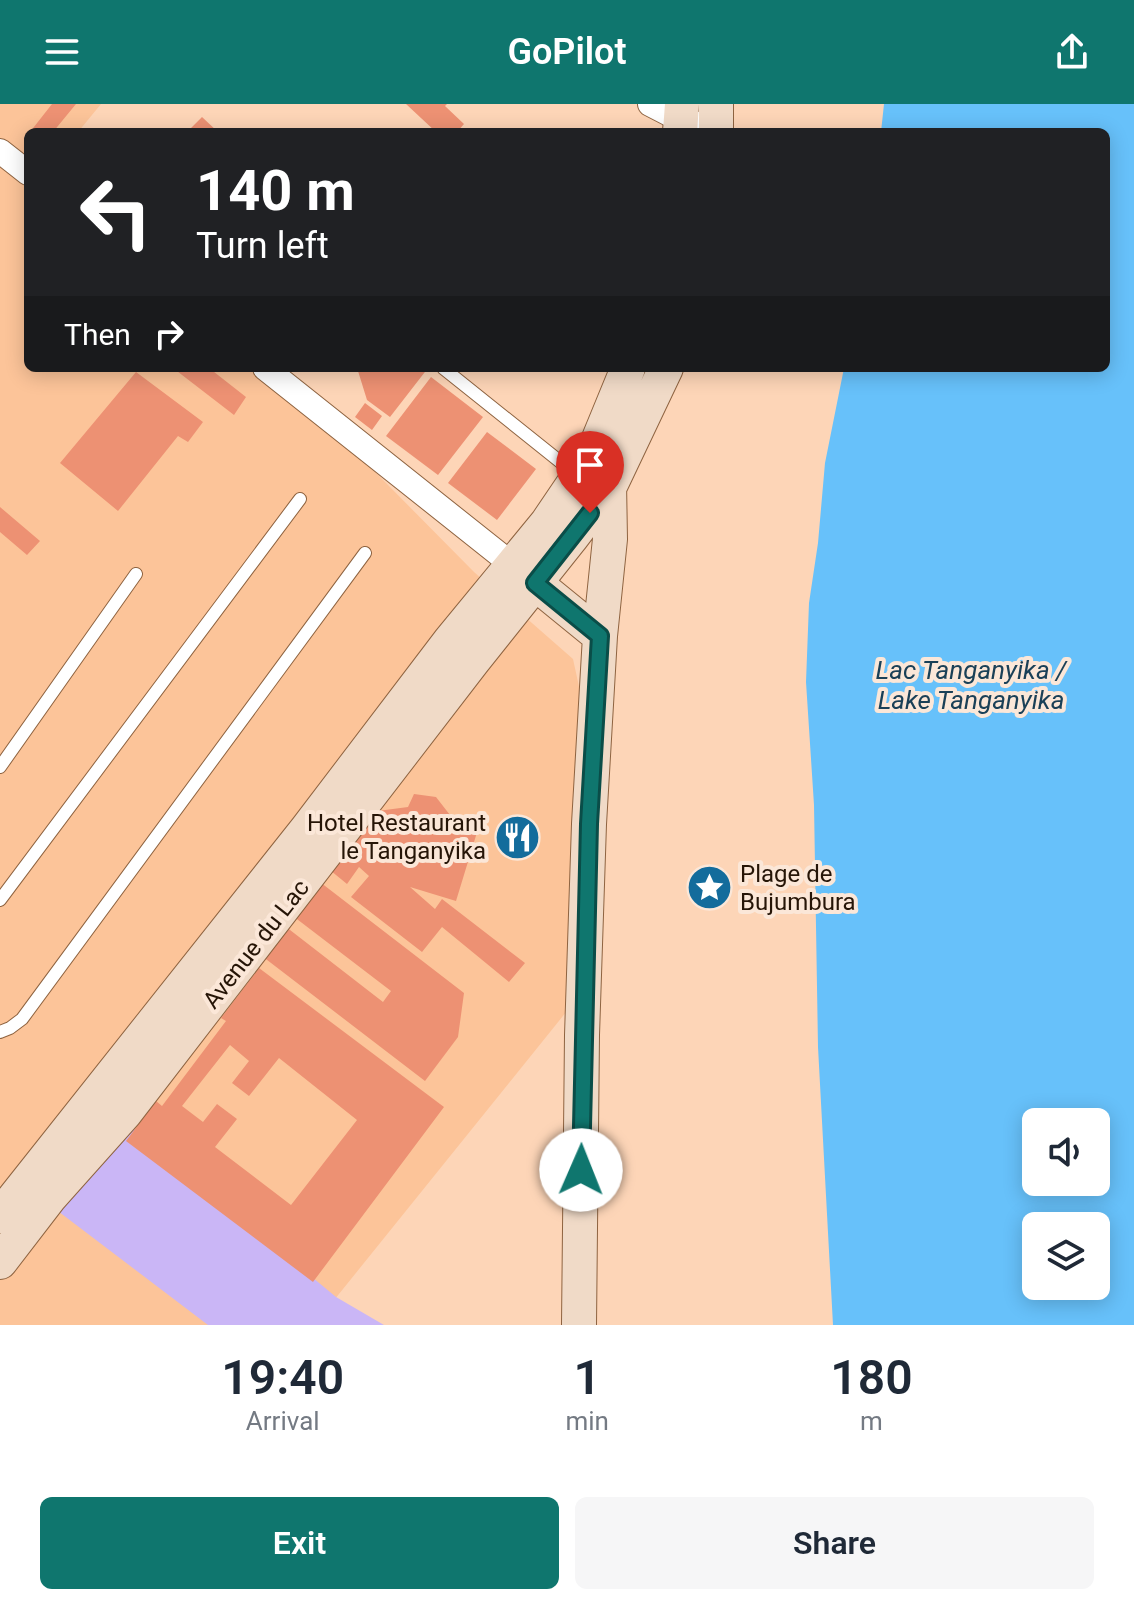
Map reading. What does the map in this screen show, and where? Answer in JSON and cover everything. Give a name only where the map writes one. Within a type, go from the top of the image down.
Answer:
[{"type":"main road","points":[[579,1325],[587,882],[600,636],[610,539],[594,483],[591,458],[626,372]]},
{"type":"main road","points":[[594,483],[663,372]]},
{"type":"main road","name":"Avenue du Lac","points":[[5,1235],[307,829],[523,573],[547,523],[594,483]]},
{"type":"main road","points":[[523,573],[600,636]]},
{"type":"street","points":[[650,104],[681,119],[716,121]]},
{"type":"street","points":[[0,151],[24,170]]},
{"type":"street","points":[[270,372],[523,573]]},
{"type":"lane","points":[[448,372],[594,483]]},
{"type":"lane","points":[[0,900],[300,499]]},
{"type":"lane","points":[[0,1032],[22,1019],[365,553]]},
{"type":"lane","points":[[0,767],[136,574]]},
{"type":"shaded area","points":[[0,104],[101,104],[81,128],[24,128],[24,372],[270,372],[306,402],[474,572],[573,659],[605,806],[600,970],[314,1325],[0,1325]]},
{"type":"shaded area","points":[[111,1110],[336,1297],[384,1325],[208,1325],[42,1199]]},
{"type":"water","name":"Lac Tanganyika / Lake Tanganyika","points":[[884,104],[1134,104],[1134,1325],[833,1325],[818,1047],[814,805],[806,682],[809,603],[825,463],[843,372],[1110,372],[1110,128],[881,128]]},
{"type":"building","points":[[52,104],[76,104],[56,128],[33,128]]},
{"type":"building","points":[[406,104],[447,104],[445,106],[464,124],[460,128],[432,128]]},
{"type":"building","points":[[202,117],[214,128],[191,128]]},
{"type":"building","points":[[136,372],[203,422],[188,442],[178,436],[118,511],[60,463]]},
{"type":"building","points":[[178,372],[214,372],[246,397],[234,415]]},
{"type":"building","points":[[358,372],[425,372],[390,417],[367,400]]},
{"type":"building","points":[[431,377],[483,417],[438,475],[386,436]]},
{"type":"building","points":[[365,403],[382,416],[372,430],[355,417]]},
{"type":"building","points":[[487,432],[536,469],[497,520],[448,483]]},
{"type":"building","points":[[0,507],[40,541],[27,555],[0,532]]},
{"type":"building","points":[[414,794],[436,797],[457,824],[478,829],[456,901],[410,887],[435,909],[442,899],[525,963],[509,982],[442,927],[422,952],[351,897],[369,876],[359,867],[347,884],[325,866],[370,812],[408,807]]},
{"type":"building","points":[[316,879],[464,993],[458,1037],[425,1081],[258,953],[281,923],[383,1002],[391,991],[289,913]]},
{"type":"building","points":[[259,968],[444,1107],[313,1282],[126,1141],[156,1101],[162,1106],[226,1021],[221,1018]],"holes":[[[230,1045],[249,1061],[232,1083],[249,1096],[279,1058],[357,1120],[291,1205],[215,1147],[237,1119],[217,1104],[203,1122],[182,1106]]]},
{"type":"place","name":"Hotel Restaurant le Tanganyika","points":[[517,837]]},
{"type":"place","name":"Plage de Bujumbura","points":[[709,888]]},
{"type":"route","points":[[581,1170],[589,824],[600,636],[535,583],[590,513]]}]
